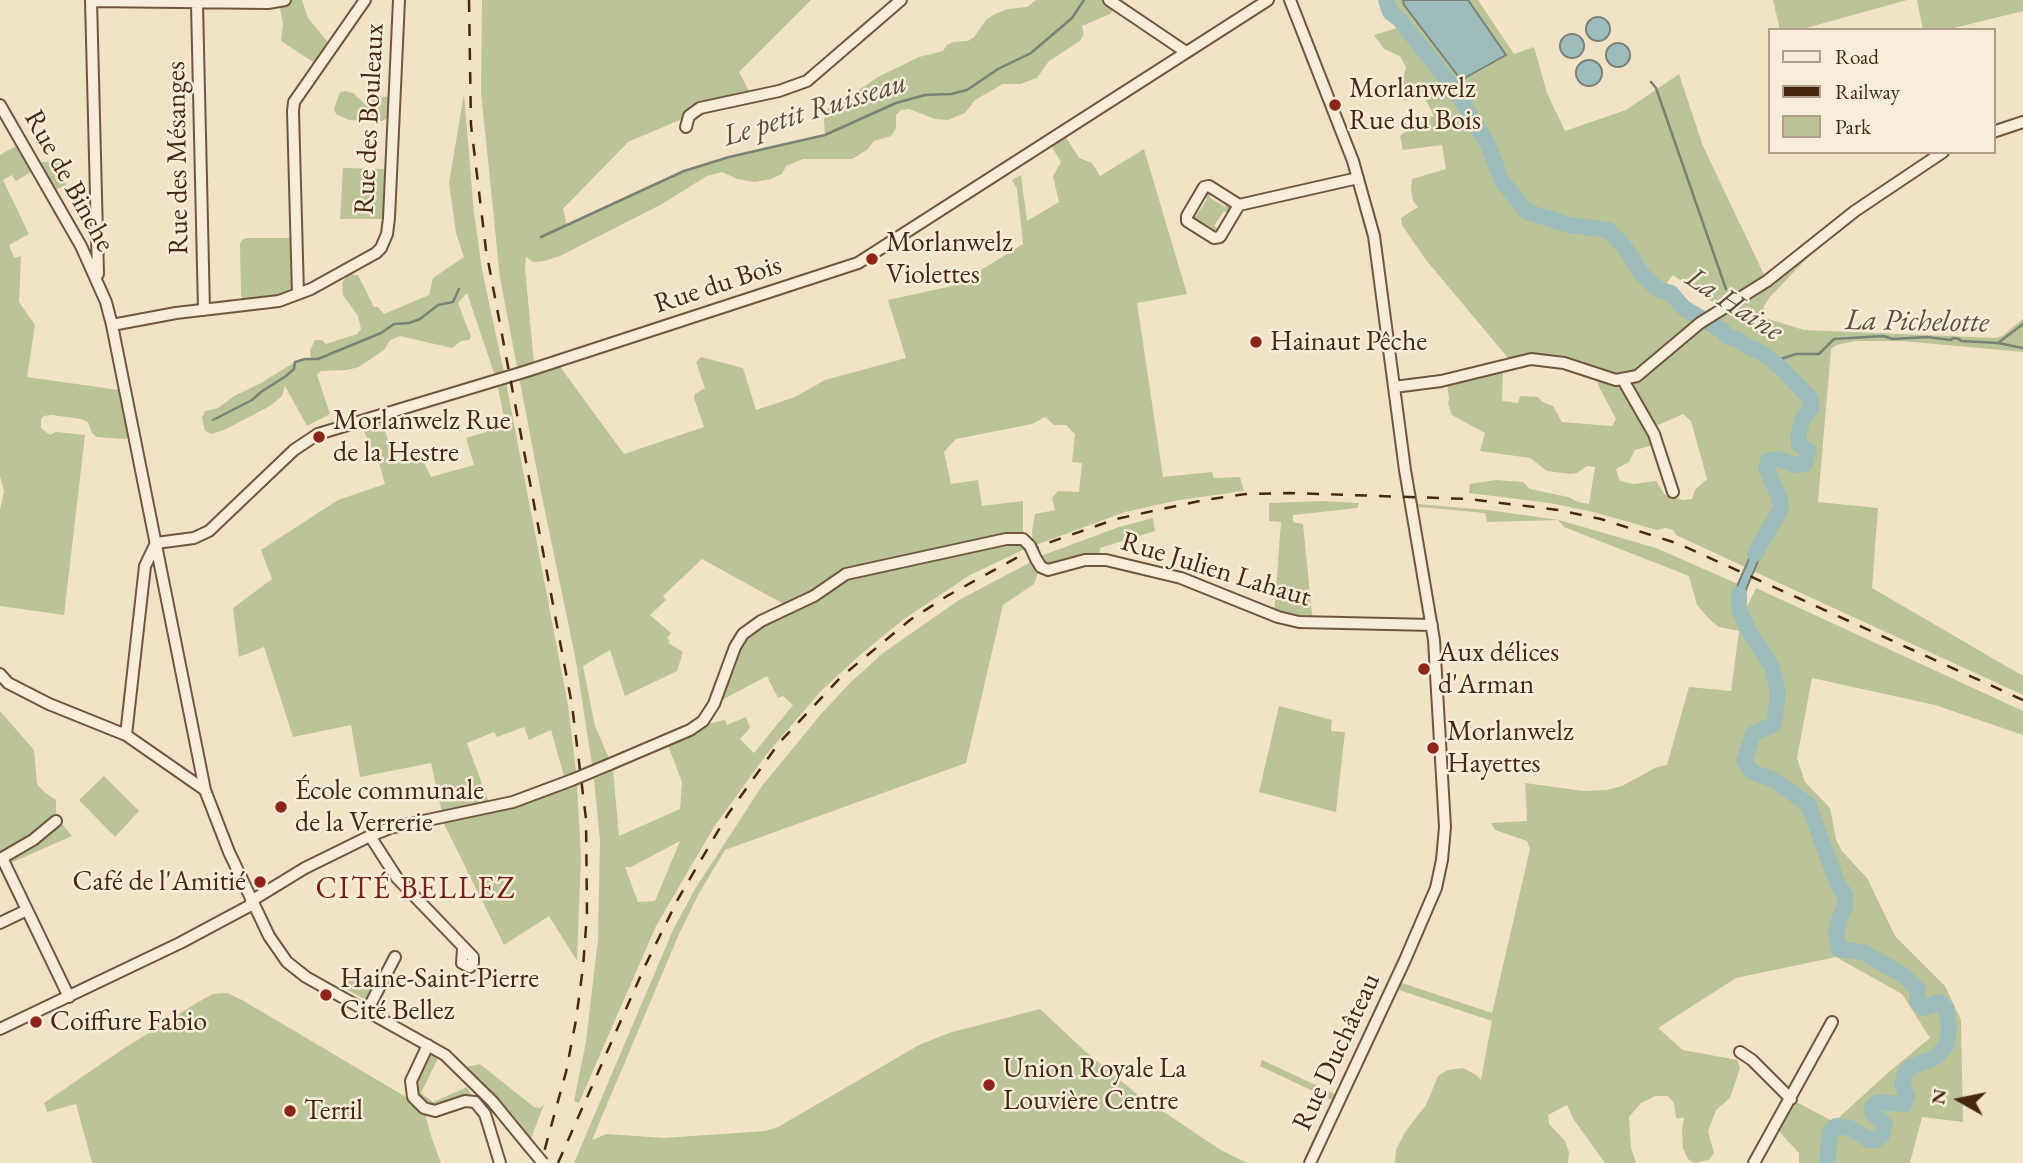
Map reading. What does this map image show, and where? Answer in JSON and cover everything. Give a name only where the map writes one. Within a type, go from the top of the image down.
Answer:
[{"type":"street","points":[[285,0],[268,4],[91,1],[98,281],[112,325],[205,790],[252,903],[269,936],[287,962],[306,977],[428,1045],[458,1065],[543,1163]]},
{"type":"street","points":[[298,294],[294,102],[365,0]]},
{"type":"street","name":"Rue des Bouleaux","points":[[112,325],[274,302],[298,294],[376,253],[387,234],[399,0]]},
{"type":"street","points":[[686,127],[689,116],[700,108],[796,86],[807,81],[901,0]]},
{"type":"street","points":[[1109,0],[1186,52]]},
{"type":"street","name":"Rue du Bois","points":[[156,544],[194,538],[209,531],[302,442],[318,434],[540,366],[858,263],[1268,0]]},
{"type":"street","name":"Rue Duchâteau","points":[[1290,0],[1358,178],[1374,236],[1410,500],[1432,625],[1444,808],[1444,846],[1436,888],[1310,1163]]},
{"type":"street","name":"Rue des Mésanges","points":[[197,4],[204,310]]},
{"type":"street","name":"Rue de Binche","points":[[0,105],[98,281]]},
{"type":"street","points":[[1995,131],[2023,122]]},
{"type":"street","points":[[1394,387],[1441,381],[1531,359],[1564,363],[1623,380],[1644,372],[1705,320],[1767,281],[1854,211],[1940,154]]},
{"type":"street","points":[[1239,205],[1220,237],[1214,238],[1187,221],[1187,216],[1204,187],[1209,186],[1239,205],[1358,178]]},
{"type":"street","points":[[1623,380],[1654,434],[1673,492]]},
{"type":"street","name":"Rue Julien Lahaut","points":[[370,836],[390,828],[523,800],[690,730],[704,721],[735,646],[743,634],[761,621],[814,596],[846,574],[1006,539],[1023,539],[1030,546],[1041,567],[1048,570],[1089,559],[1115,562],[1181,578],[1278,617],[1299,622],[1432,625]]},
{"type":"street","points":[[126,734],[145,566],[156,544]]},
{"type":"street","points":[[0,674],[8,683],[41,701],[126,734],[205,790]]},
{"type":"street","points":[[56,821],[33,840],[2,858],[68,997]]},
{"type":"street","points":[[0,1029],[180,943],[252,903],[305,868],[370,836],[397,878],[463,949]]},
{"type":"street","points":[[0,923],[27,910]]},
{"type":"street","points":[[367,1011],[395,957]]},
{"type":"street","points":[[1754,1163],[1832,1023]]},
{"type":"street","points":[[428,1045],[411,1081],[413,1097],[424,1108],[435,1111],[465,1101],[475,1102],[485,1114],[500,1163]]},
{"type":"street","points":[[1740,1052],[1752,1060],[1791,1099]]},
{"type":"green space","points":[[302,0],[308,18],[332,47],[319,66],[281,41],[283,25],[279,2]]},
{"type":"green space","points":[[482,0],[811,0],[739,72],[751,95],[689,116],[628,142],[563,209],[567,225],[684,171],[729,157],[825,135],[824,119],[827,110],[841,97],[850,96],[878,77],[919,57],[943,51],[953,42],[968,41],[986,20],[995,14],[1008,9],[1027,7],[1036,0],[1109,0],[1114,9],[1110,14],[1082,26],[1084,34],[1080,41],[1049,61],[1037,78],[1020,84],[1003,84],[975,100],[965,113],[948,120],[935,119],[909,109],[901,110],[896,115],[896,128],[891,136],[874,141],[867,150],[852,159],[803,159],[786,166],[782,174],[755,182],[737,179],[722,172],[707,176],[662,204],[560,256],[533,262],[526,257],[534,364],[558,364],[624,454],[704,427],[694,398],[695,394],[705,388],[696,362],[701,357],[743,368],[756,410],[795,397],[825,380],[906,358],[888,300],[957,285],[1023,244],[1017,189],[1012,180],[1021,175],[1027,221],[1059,202],[1053,176],[1061,162],[1050,144],[1064,134],[1079,158],[1092,163],[1100,176],[1144,149],[1187,294],[1137,303],[1163,477],[1212,472],[1214,478],[1240,477],[1244,491],[1179,500],[1125,512],[1033,546],[1035,514],[1055,510],[1052,498],[1058,491],[1079,492],[1082,463],[1072,462],[1075,434],[1066,425],[1054,425],[1045,417],[1032,424],[956,439],[944,452],[951,484],[978,480],[982,506],[1023,501],[1023,532],[1013,534],[1027,548],[970,575],[904,619],[821,691],[766,755],[714,827],[656,926],[579,1103],[574,1101],[586,1042],[598,939],[600,841],[594,779],[613,771],[619,836],[680,809],[682,782],[666,740],[703,721],[707,724],[725,720],[727,725],[746,717],[750,728],[740,739],[754,753],[793,705],[783,696],[778,698],[767,676],[722,700],[720,698],[735,647],[789,607],[702,559],[663,596],[666,600],[650,615],[671,633],[667,638],[670,641],[668,643],[683,652],[677,671],[625,696],[610,650],[583,666],[595,726],[611,763],[592,765],[576,661],[500,278],[481,92]],"holes":[[[680,841],[655,901],[638,902],[625,867],[631,867]]]},
{"type":"green space","points":[[1391,0],[1478,0],[1514,54],[1534,47],[1547,93],[1565,131],[1626,110],[1679,74],[1703,146],[1767,281],[1723,309],[1673,275],[1660,291],[1669,294],[1683,310],[1700,320],[1628,379],[1581,367],[1508,361],[1426,260],[1402,225],[1401,218],[1418,207],[1413,201],[1412,179],[1446,169],[1442,145],[1403,150],[1400,136],[1412,126],[1434,116],[1422,93],[1405,101],[1399,94],[1406,67],[1400,56],[1384,49],[1374,35],[1397,28]]},
{"type":"green space","points":[[1773,0],[1907,0],[1806,28],[1780,28]]},
{"type":"green space","points":[[1917,0],[2023,0],[2023,11],[1954,28],[1923,28]]},
{"type":"green space","points":[[340,92],[353,93],[368,107],[373,99],[390,96],[391,116],[382,121],[349,120],[336,114],[334,109]]},
{"type":"green space","points":[[464,94],[474,213],[482,270],[568,705],[576,771],[566,783],[568,789],[577,785],[581,857],[577,961],[549,916],[504,945],[441,818],[443,817],[431,763],[360,777],[351,725],[293,737],[264,647],[239,657],[233,608],[272,579],[261,550],[338,500],[385,484],[380,466],[361,425],[381,419],[395,460],[419,452],[431,477],[474,465],[466,438],[506,426],[496,379],[467,293],[458,303],[471,337],[469,340],[461,341],[452,348],[400,336],[390,340],[384,350],[359,367],[321,371],[317,375],[330,414],[307,426],[285,386],[282,396],[270,406],[224,430],[212,434],[205,431],[202,418],[205,411],[218,408],[295,362],[311,359],[310,350],[315,340],[322,340],[326,344],[357,334],[361,329],[358,316],[343,295],[342,283],[346,277],[351,274],[358,275],[374,307],[378,307],[384,314],[429,295],[433,278],[464,257],[456,233],[449,183]],"holes":[[[524,727],[529,740],[551,730],[566,783],[491,808],[467,743],[494,732],[497,737]]]},
{"type":"green space","points":[[19,144],[34,170],[16,181],[12,175],[3,180],[29,234],[9,245],[14,258],[21,256],[19,302],[35,325],[27,377],[126,391],[130,436],[125,439],[97,437],[92,433],[88,422],[81,419],[52,415],[41,419],[41,428],[50,435],[56,432],[85,435],[64,615],[0,606],[0,510],[4,491],[0,476],[0,155]]},
{"type":"green space","points":[[41,162],[58,162],[67,185],[55,190]]},
{"type":"green space","points":[[343,168],[392,169],[386,219],[340,219]]},
{"type":"green space","points":[[1206,190],[1212,192],[1209,197],[1225,207],[1228,202],[1233,205],[1230,214],[1224,211],[1214,226],[1220,230],[1217,234],[1210,232],[1212,228],[1197,219],[1193,223],[1190,213],[1196,216],[1207,199],[1202,195]]},
{"type":"green space","points":[[246,238],[296,238],[298,294],[244,302],[241,295],[240,244]]},
{"type":"green space","points":[[1814,248],[1770,297],[1764,306],[1765,318],[1804,330],[1996,338],[2023,319],[2023,352],[1902,341],[1855,341],[1836,345],[1831,349],[1818,502],[1878,508],[1872,588],[2023,676],[2023,695],[1753,571],[1768,539],[1761,535],[1745,567],[1676,535],[1673,530],[1657,530],[1550,503],[1469,493],[1470,484],[1496,480],[1523,482],[1530,489],[1589,504],[1595,467],[1587,466],[1570,474],[1547,471],[1530,458],[1480,451],[1485,433],[1452,415],[1448,404],[1447,383],[1503,369],[1502,401],[1518,403],[1520,396],[1538,397],[1542,402],[1553,406],[1562,422],[1612,426],[1616,419],[1597,381],[1600,376],[1621,382]],"holes":[[[1683,414],[1691,421],[1707,479],[1695,490],[1692,499],[1683,500],[1665,495],[1656,481],[1633,484],[1620,481],[1616,469],[1629,462],[1635,450],[1654,445],[1647,430]]]},
{"type":"green space","points":[[1269,503],[1359,503],[1357,508],[1293,515],[1293,522],[1303,524],[1313,624],[1274,615],[1281,522],[1269,521]]},
{"type":"green space","points":[[1418,504],[1559,520],[1656,548],[1738,584],[1734,603],[1737,613],[1745,611],[1756,588],[2023,711],[2023,735],[1935,705],[1812,678],[1797,758],[1805,782],[1830,808],[1836,840],[1842,851],[1867,878],[1895,936],[1945,986],[1961,1020],[1963,1122],[1922,1117],[1910,1163],[1799,1163],[1799,1153],[1775,1127],[1791,1099],[1834,1122],[1930,1038],[1902,994],[1836,957],[1736,978],[1658,1028],[1683,1050],[1737,1060],[1740,1068],[1730,1098],[1716,1110],[1708,1131],[1714,1153],[1709,1160],[1694,1163],[1688,1159],[1683,1148],[1684,1118],[1676,1118],[1674,1103],[1668,1096],[1655,1096],[1641,1103],[1629,1117],[1631,1148],[1636,1163],[1605,1163],[1574,1120],[1567,1105],[1548,1115],[1549,1124],[1565,1141],[1569,1152],[1568,1163],[1395,1163],[1396,1150],[1405,1132],[1426,1105],[1438,1076],[1448,1070],[1463,1068],[1481,1080],[1492,1021],[1399,990],[1402,983],[1492,1013],[1530,849],[1527,841],[1495,830],[1491,823],[1527,821],[1525,783],[1583,791],[1607,790],[1667,765],[1689,687],[1731,691],[1739,631],[1719,627],[1710,620],[1697,605],[1689,576],[1564,527],[1558,520],[1487,522],[1485,513],[1419,507]]},
{"type":"green space","points":[[1153,518],[1155,531],[1100,548],[1099,559],[1048,567],[1038,557],[1119,527]]},
{"type":"green space","points":[[1031,562],[1038,564],[1034,584],[1003,605],[966,763],[725,850],[679,934],[592,1140],[606,1134],[664,1138],[765,1131],[778,1127],[919,1045],[949,1033],[1040,1009],[1137,1094],[1219,1149],[1247,1163],[574,1163],[673,930],[695,889],[762,786],[821,714],[883,653],[959,600]]},
{"type":"green space","points":[[1279,706],[1332,720],[1331,731],[1345,732],[1336,812],[1259,792]]},
{"type":"green space","points":[[0,711],[34,750],[37,784],[56,800],[56,820],[58,819],[72,836],[6,865],[0,859]]},
{"type":"green space","points":[[104,776],[139,811],[115,837],[79,800]]},
{"type":"green space","points":[[350,979],[364,987],[368,980],[376,985],[368,1001],[344,988]]},
{"type":"green space","points":[[227,993],[406,1097],[413,1097],[411,1092],[428,1045],[441,1052],[421,1093],[433,1102],[467,1087],[475,1102],[424,1109],[441,1163],[92,1163],[76,1104],[47,1112],[44,1103],[200,1001],[213,994]]},
{"type":"green space","points":[[1262,1060],[1335,1094],[1332,1100],[1260,1066]]},
{"type":"green space","points":[[480,1064],[534,1107],[540,1108],[544,1104],[531,1139],[461,1068]]},
{"type":"water","points":[[1403,0],[1468,0],[1506,55],[1461,80],[1404,5]]},
{"type":"water","points":[[1598,17],[1607,20],[1610,29],[1607,38],[1598,41],[1589,38],[1586,29],[1589,20]]},
{"type":"water","points":[[1572,34],[1581,37],[1584,46],[1581,55],[1572,58],[1563,55],[1560,46],[1563,37]]},
{"type":"water","points":[[1618,43],[1627,46],[1630,55],[1627,64],[1618,67],[1609,64],[1606,55],[1609,46]]},
{"type":"water","points":[[1589,60],[1598,64],[1602,73],[1598,82],[1589,86],[1580,82],[1576,73],[1580,64]]},
{"type":"water","points":[[1760,534],[1768,538],[1747,587],[1743,600],[1745,611],[1737,613],[1734,603],[1738,584]]},
{"type":"waterway","name":"Le petit Ruisseau","points":[[541,237],[684,171],[729,157],[825,135],[896,103],[925,95],[967,90],[998,69],[1031,53],[1072,18],[1084,0]]},
{"type":"waterway","name":"La Haine","points":[[1386,0],[1390,12],[1400,20],[1456,91],[1487,143],[1502,181],[1527,212],[1570,225],[1608,230],[1623,245],[1651,283],[1660,290],[1671,293],[1684,308],[1723,331],[1726,336],[1762,353],[1810,398],[1812,407],[1803,418],[1798,435],[1799,445],[1808,451],[1805,464],[1794,465],[1779,459],[1768,461],[1766,467],[1781,508],[1755,554]]},
{"type":"waterway","points":[[1651,82],[1656,88],[1726,289]]},
{"type":"waterway","name":"Le petit Ruisseau","points":[[213,420],[252,400],[286,376],[294,369],[295,362],[318,359],[381,333],[394,324],[420,319],[438,305],[453,302],[459,289]]},
{"type":"waterway","points":[[1998,343],[2023,324]]},
{"type":"waterway","name":"La Pichelotte","points":[[1776,364],[1781,359],[1796,354],[1819,354],[1834,339],[1883,336],[1893,339],[1953,338],[2023,348]]},
{"type":"waterway","name":"La Haine","points":[[1739,594],[1739,610],[1772,667],[1778,693],[1774,724],[1753,734],[1744,761],[1752,772],[1772,779],[1808,804],[1837,882],[1845,895],[1845,906],[1836,935],[1839,949],[1863,952],[1903,975],[1918,989],[1917,1001],[1923,1008],[1939,1002],[1946,1008],[1949,1030],[1946,1046],[1936,1057],[1911,1067],[1906,1072],[1902,1084],[1907,1096],[1904,1104],[1878,1102],[1872,1107],[1873,1114],[1885,1125],[1882,1135],[1876,1140],[1869,1140],[1850,1128],[1836,1126],[1830,1132],[1827,1163]]},
{"type":"railway","points":[[469,0],[471,125],[486,250],[572,705],[586,819],[587,914],[583,967],[566,1072],[541,1163]]},
{"type":"railway","points":[[558,1163],[645,966],[678,899],[728,814],[779,743],[841,677],[910,620],[1018,557],[1045,544],[1116,519],[1204,500],[1246,494],[1290,493],[1469,499],[1558,510],[1601,519],[1679,544],[2023,700]]},
{"type":"place","name":"Morlanwelz Rue du Bois","points":[[1335,105]]},
{"type":"place","name":"Morlanwelz Violettes","points":[[872,259]]},
{"type":"place","name":"Hainaut Pêche","points":[[1256,342]]},
{"type":"place","name":"Morlanwelz Rue de la Hestre","points":[[319,437]]},
{"type":"place","name":"Aux délices d'Arman","points":[[1424,669]]},
{"type":"place","name":"Morlanwelz Hayettes","points":[[1433,748]]},
{"type":"place","name":"École communale de la Verrerie","points":[[281,807]]},
{"type":"place","name":"Café de l'Amitié","points":[[260,882]]},
{"type":"place","name":"Haine-Saint-Pierre Cité Bellez","points":[[326,995]]},
{"type":"place","name":"Coiffure Fabio","points":[[36,1022]]},
{"type":"place","name":"Union Royale La Louvière Centre","points":[[989,1085]]},
{"type":"place","name":"Terril","points":[[290,1111]]},
{"type":"district","name":"CITÉ BELLEZ","points":[[416,890]]}]
